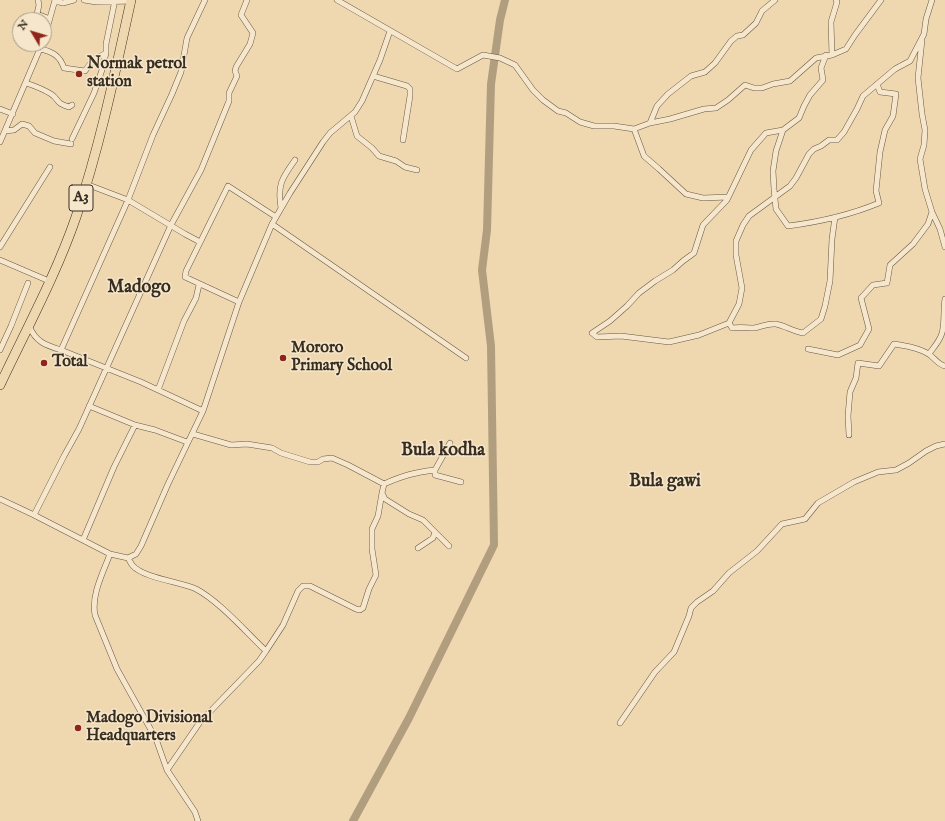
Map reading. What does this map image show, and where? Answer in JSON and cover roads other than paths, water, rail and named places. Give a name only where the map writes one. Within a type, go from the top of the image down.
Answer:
[{"type":"highway","name":"A3","points":[[0,385],[49,281],[76,217],[102,124],[131,1]]},
{"type":"street","points":[[37,12],[39,5],[38,0]]},
{"type":"street","points":[[52,12],[55,1],[63,3],[74,0]]},
{"type":"street","points":[[84,0],[96,2],[114,0],[131,1]]},
{"type":"street","points":[[5,132],[14,130],[22,124],[29,126],[35,133],[54,141],[72,142],[94,93],[102,70],[114,0]]},
{"type":"street","points":[[61,350],[128,200],[153,135],[181,72],[187,38],[205,0]]},
{"type":"street","points":[[34,515],[79,428],[171,225],[201,170],[229,101],[229,93],[237,76],[235,71],[236,67],[250,44],[253,33],[241,15],[247,0]]},
{"type":"street","points":[[337,0],[457,69],[483,55],[509,61],[515,65],[533,90],[558,112],[566,113],[580,122],[594,126],[614,126],[634,129],[650,123],[704,109],[716,108],[745,85],[754,88],[762,88],[790,80],[816,58],[832,55],[846,49],[881,0]]},
{"type":"street","points":[[650,123],[657,106],[668,94],[691,76],[704,72],[715,63],[731,41],[737,36],[743,35],[756,22],[762,11],[775,0]]},
{"type":"street","points":[[832,55],[831,22],[837,2],[836,0]]},
{"type":"street","points":[[826,55],[821,68],[823,80],[810,95],[799,118],[783,130],[766,133],[751,150],[727,200],[703,225],[694,253],[673,270],[655,281],[610,321],[592,333],[597,337],[621,336],[669,342],[699,335],[729,324],[740,304],[742,288],[736,255],[736,241],[742,225],[749,216],[790,186],[809,154],[814,149],[822,146],[829,140],[837,140],[844,132],[857,109],[862,96],[895,69],[910,60],[922,37],[932,0]]},
{"type":"street","points":[[0,499],[110,554],[128,558],[136,554],[141,546],[187,442],[193,434],[203,411],[239,302],[272,224],[323,142],[330,133],[355,112],[362,101],[374,76],[390,31]]},
{"type":"street","points":[[922,37],[918,78],[925,130],[924,145],[920,159],[925,189],[945,247]]},
{"type":"street","points":[[0,142],[39,52]]},
{"type":"street","points":[[52,52],[62,61],[64,68],[85,71],[94,60],[106,53]]},
{"type":"street","points":[[374,76],[407,86],[410,89],[403,140]]},
{"type":"street","points":[[26,82],[43,89],[53,96],[60,105],[69,107],[72,105]]},
{"type":"street","points":[[783,130],[776,151],[774,171],[775,196],[776,209],[788,226],[806,224],[836,217],[879,203],[876,191],[880,152],[885,130],[893,116],[896,94],[880,92],[877,84]]},
{"type":"street","points":[[0,109],[13,114]]},
{"type":"street","points":[[351,116],[357,136],[372,148],[379,156],[396,161],[405,167],[417,170]]},
{"type":"street","points":[[634,129],[644,156],[660,168],[686,194],[703,198],[728,197]]},
{"type":"street","points":[[281,208],[279,186],[282,177],[295,160]]},
{"type":"street","points":[[0,247],[50,167]]},
{"type":"street","points":[[86,184],[128,200],[200,242]]},
{"type":"street","points":[[239,302],[185,277],[186,271],[228,186],[276,216]]},
{"type":"street","points":[[808,349],[838,355],[860,345],[869,329],[861,298],[874,285],[887,282],[890,265],[913,244],[928,224],[932,212]]},
{"type":"street","points":[[729,324],[732,328],[752,328],[767,324],[777,325],[795,332],[803,333],[821,319],[830,281],[832,239],[836,217]]},
{"type":"street","points":[[272,224],[466,358]]},
{"type":"street","points":[[0,260],[49,281]]},
{"type":"street","points":[[0,350],[28,283]]},
{"type":"street","points":[[158,390],[184,321],[196,298],[199,284]]},
{"type":"street","points":[[928,354],[942,335],[944,327],[943,309],[945,299]]},
{"type":"street","points":[[29,325],[33,334],[44,344],[107,368],[203,411]]},
{"type":"street","points":[[849,435],[848,416],[850,392],[856,378],[858,362],[879,366],[894,344],[911,347],[928,354],[942,366],[945,366]]},
{"type":"street","points":[[89,406],[135,425],[187,442]]},
{"type":"street","points":[[83,540],[114,467],[135,425]]},
{"type":"street","points":[[193,434],[230,445],[247,444],[272,448],[281,453],[310,462],[318,462],[323,458],[332,458],[348,464],[384,484]]},
{"type":"street","points":[[450,443],[435,470],[435,475],[461,482]]},
{"type":"street","points":[[620,723],[656,672],[674,652],[691,608],[713,591],[734,570],[757,551],[782,524],[805,519],[818,503],[854,482],[878,472],[896,470],[909,464],[926,451],[936,446],[945,444]]},
{"type":"street","points":[[384,484],[403,475],[435,470]]},
{"type":"street","points":[[167,770],[200,722],[259,661],[279,632],[298,591],[303,586],[310,586],[356,609],[360,610],[363,608],[369,589],[376,575],[372,549],[372,529],[378,516],[384,484]]},
{"type":"street","points":[[382,493],[385,500],[409,514],[423,520],[449,546]]},
{"type":"street","points":[[418,548],[433,538],[435,532]]},
{"type":"street","points":[[110,554],[94,600],[95,615],[117,669],[156,739],[167,770],[195,812],[198,821]]},
{"type":"street","points":[[128,558],[134,567],[145,573],[190,587],[204,594],[266,651]]},
{"type":"waterway","points":[[353,821],[409,718],[494,545],[491,346],[482,270],[487,230],[491,84],[500,20],[505,0]]},
{"type":"place","name":"Normak petrol station","points":[[79,74]]},
{"type":"place","name":"Mororo Primary School","points":[[283,358]]},
{"type":"place","name":"Total","points":[[44,363]]},
{"type":"place","name":"Madogo Divisional Headquarters","points":[[78,728]]},
{"type":"district","name":"Madogo","points":[[139,288]]},
{"type":"district","name":"Bula kodha","points":[[443,451]]},
{"type":"district","name":"Bula gawi","points":[[665,482]]}]
